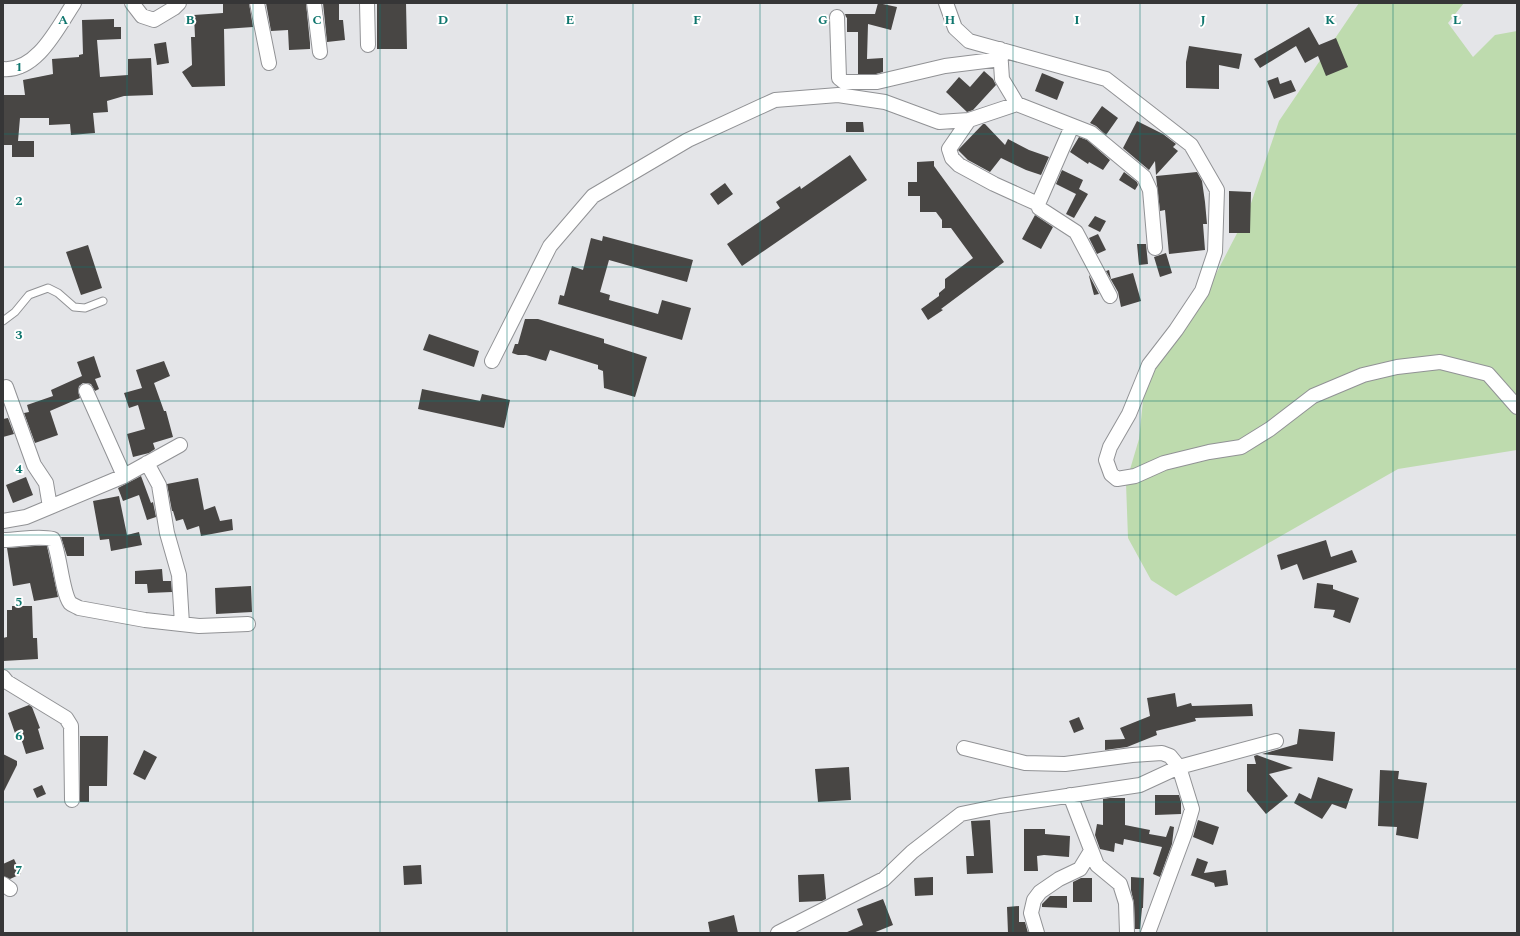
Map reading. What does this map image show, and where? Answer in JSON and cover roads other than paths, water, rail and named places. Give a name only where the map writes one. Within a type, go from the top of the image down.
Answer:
[{"type":"street","points":[[3,69],[10,69],[24,65],[47,45],[74,3]]},
{"type":"street","points":[[132,3],[142,16],[154,20],[174,8],[179,3]]},
{"type":"street","points":[[257,3],[269,63]]},
{"type":"street","points":[[314,3],[320,52]]},
{"type":"street","points":[[367,3],[368,45]]},
{"type":"street","points":[[946,3],[955,28],[969,41],[1000,54],[1106,79],[1191,145],[1217,190],[1215,252],[1202,291],[1176,330],[1149,365],[1129,414],[1110,447],[1106,460],[1111,474],[1116,479],[1135,476],[1164,463],[1209,452],[1241,447],[1270,429],[1313,396],[1363,375],[1397,367],[1440,362],[1488,374],[1517,407]]},
{"type":"street","points":[[837,17],[840,78],[844,82],[877,82],[1000,54]]},
{"type":"street","points":[[1000,54],[1002,79],[1017,104],[1091,133],[1144,178],[1150,190],[1155,248]]},
{"type":"street","points":[[492,361],[550,246],[594,196],[688,140],[775,100],[838,95],[885,102],[939,122],[969,120],[1017,104]]},
{"type":"street","points":[[969,120],[950,150],[952,158],[959,165],[994,184],[1038,204],[1039,208],[1076,232],[1110,296]]},
{"type":"street","points":[[1038,204],[1072,126]]},
{"type":"street","points":[[6,387],[34,465],[46,483],[50,507]]},
{"type":"street","points":[[86,391],[124,476]]},
{"type":"street","points":[[3,521],[26,517],[124,476],[180,445]]},
{"type":"street","points":[[147,463],[159,485],[167,533],[179,575],[182,624]]},
{"type":"street","points":[[3,540],[17,540],[43,536],[53,539],[57,548],[66,592],[70,603],[78,608],[145,620],[199,626],[248,624]]},
{"type":"street","points":[[3,676],[7,682],[66,718],[71,726],[72,800]]},
{"type":"street","points":[[778,933],[884,879],[912,852],[961,814],[1000,806],[1140,785],[1179,767],[1276,741]]},
{"type":"street","points":[[964,748],[1025,764],[1065,764],[1132,755],[1162,753],[1170,756],[1179,767],[1192,809],[1185,833],[1148,933]]},
{"type":"street","points":[[1070,795],[1097,865],[1120,884],[1126,903],[1127,933]]},
{"type":"street","points":[[1037,933],[1031,913],[1034,900],[1040,892],[1059,879],[1080,869],[1091,851]]},
{"type":"lane","points":[[3,321],[15,312],[29,295],[48,288],[58,293],[74,307],[85,308],[103,301]]}]
